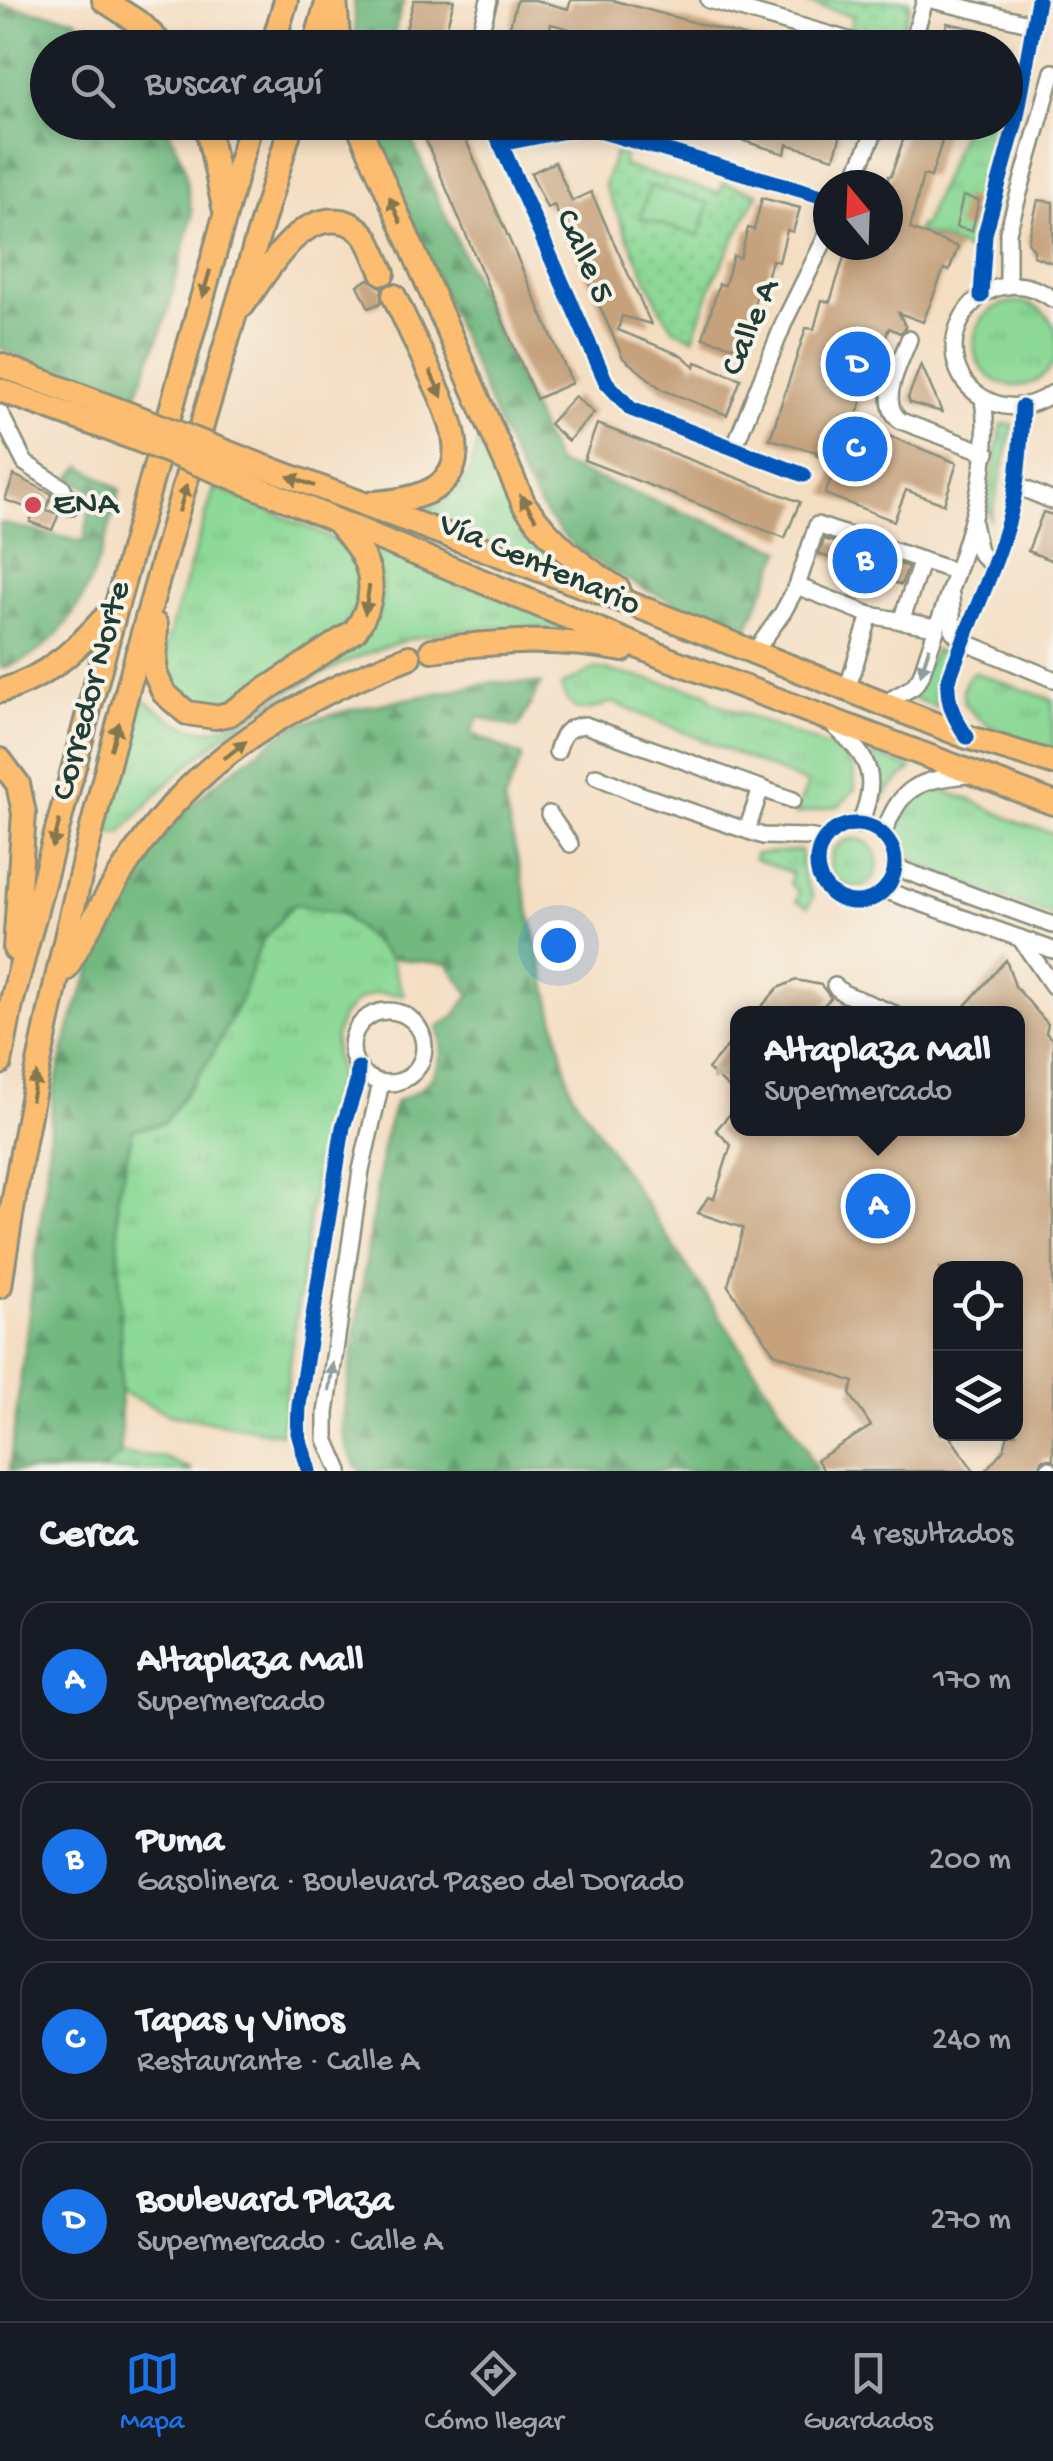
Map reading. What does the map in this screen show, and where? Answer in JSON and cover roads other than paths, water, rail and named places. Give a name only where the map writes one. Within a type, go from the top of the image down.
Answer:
[{"type":"highway","points":[[104,0],[147,30]]},
{"type":"highway","points":[[277,30],[286,0]]},
{"type":"highway","points":[[320,30],[331,0]]},
{"type":"highway","points":[[331,0],[336,30]]},
{"type":"highway","points":[[210,140],[225,216]]},
{"type":"highway","name":"Corredor Norte","points":[[0,1063],[11,1004],[117,604],[247,140]]},
{"type":"highway","name":"Corredor Norte","points":[[0,1286],[52,994],[100,792],[287,140]]},
{"type":"highway","points":[[366,140],[524,504],[573,561],[654,613]]},
{"type":"highway","points":[[234,316],[290,242],[308,226],[328,219],[348,222],[364,234],[383,273]]},
{"type":"highway","points":[[364,504],[404,501],[436,487],[452,470],[458,450],[453,420],[394,296]]},
{"type":"highway","name":"Vía Centenario","points":[[0,364],[139,429],[241,469],[364,504],[654,613],[967,738],[1053,763]]},
{"type":"highway","name":"Vía Centenario","points":[[0,390],[55,410],[139,429]]},
{"type":"highway","points":[[0,410],[55,410]]},
{"type":"highway","name":"Vía Centenario","points":[[241,469],[332,516],[666,658],[1053,803]]},
{"type":"highway","points":[[156,592],[155,673],[164,694],[176,706],[200,717],[228,714],[355,630],[364,618],[370,587],[367,564],[361,548],[332,516]]},
{"type":"highway","points":[[0,691],[53,668],[117,604]]},
{"type":"highway","points":[[52,994],[105,898],[145,840],[182,795],[266,726],[365,673],[420,654],[484,643],[610,647],[666,658]]},
{"type":"highway","points":[[0,760],[18,784],[24,813],[11,1004]]},
{"type":"street","points":[[481,30],[489,0]]},
{"type":"street","points":[[709,0],[813,30]]},
{"type":"street","points":[[917,30],[928,0],[1033,24]]},
{"type":"street","points":[[1023,81],[1038,0]]},
{"type":"street","points":[[1008,286],[1008,232],[1053,72]]},
{"type":"street","name":"Calle 5","points":[[498,140],[606,382],[631,408],[734,448]]},
{"type":"street","points":[[500,144],[522,140]]},
{"type":"street","points":[[627,140],[813,194]]},
{"type":"street","points":[[858,170],[871,140]]},
{"type":"street","points":[[981,296],[982,254],[1011,140]]},
{"type":"street","name":"Calle A","points":[[734,448],[785,320],[815,260]]},
{"type":"street","points":[[1053,299],[1042,291],[1008,286],[981,296],[965,311],[954,346],[958,368],[968,385],[983,398],[1002,406],[1022,406],[1042,401],[1053,393]]},
{"type":"street","points":[[909,338],[889,398],[890,411],[901,421],[987,453]]},
{"type":"street","points":[[883,704],[913,687],[920,676],[972,514],[987,453],[983,398]]},
{"type":"street","points":[[967,738],[952,714],[948,682],[1011,512],[1022,406]]},
{"type":"street","points":[[0,410],[25,464],[63,488],[70,507]]},
{"type":"street","points":[[734,448],[804,475]]},
{"type":"street","points":[[1014,484],[1053,500]]},
{"type":"street","points":[[972,514],[979,552],[994,566]]},
{"type":"street","points":[[754,652],[797,586],[817,525],[922,560],[952,576]]},
{"type":"street","points":[[901,621],[922,560]]},
{"type":"street","points":[[952,576],[953,631],[962,642],[1053,679]]},
{"type":"street","points":[[797,586],[870,614],[936,627]]},
{"type":"street","points":[[847,690],[870,614]]},
{"type":"street","points":[[824,718],[858,750],[870,771],[872,786],[859,825]]},
{"type":"street","points":[[557,752],[563,733],[584,725],[793,800]]},
{"type":"street","points":[[882,835],[904,792],[944,777],[976,774]]},
{"type":"street","points":[[596,776],[762,836],[824,840]]},
{"type":"street","points":[[746,830],[761,788]]},
{"type":"street","points":[[550,814],[570,844]]},
{"type":"street","points":[[859,825],[882,835],[890,844],[894,867],[884,890],[856,902],[837,897],[827,889],[817,865],[824,840],[834,831],[859,825]]},
{"type":"street","points":[[894,867],[1053,925]]},
{"type":"street","points":[[884,890],[1053,950]]},
{"type":"street","points":[[1020,938],[1053,986]]},
{"type":"street","points":[[835,986],[875,1006]]},
{"type":"street","points":[[309,1471],[298,1433],[342,1127],[358,1068],[352,1046],[360,1024],[380,1012],[392,1011],[412,1021],[424,1041],[420,1064],[404,1080],[380,1083],[358,1068]]},
{"type":"street","points":[[340,1471],[326,1439],[326,1413],[360,1170],[380,1083]]},
{"type":"street","points":[[318,1284],[344,1288]]},
{"type":"tunnel","points":[[719,1072],[720,1079]]},
{"type":"place","name":"Boulevard Plaza","points":[[858,364]]},
{"type":"place","name":"Tapas y Vinos","points":[[855,449]]},
{"type":"place","name":"ENA","points":[[33,505]]},
{"type":"place","name":"Puma","points":[[865,561]]},
{"type":"place","name":"Altaplaza Mall","points":[[878,1206]]}]
